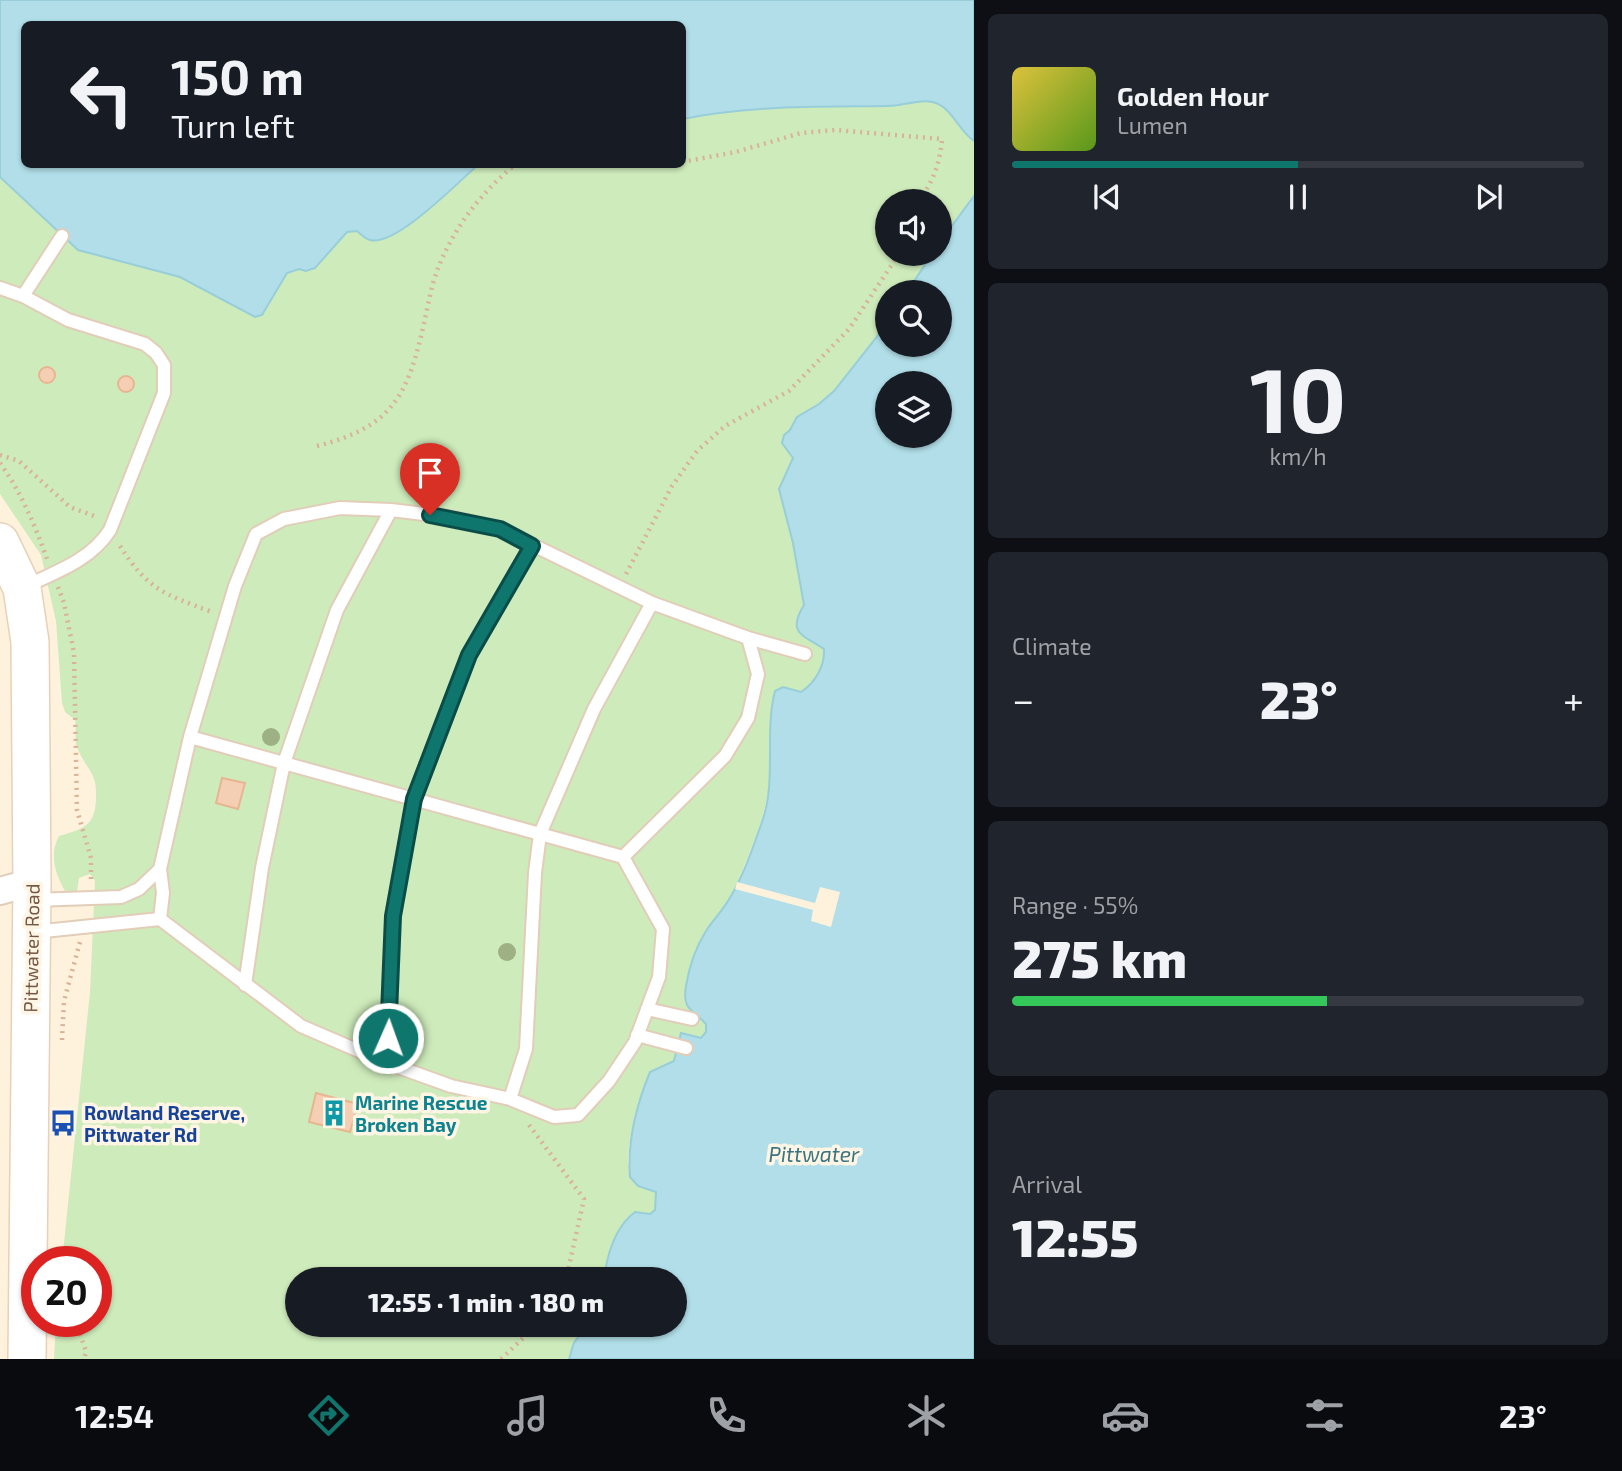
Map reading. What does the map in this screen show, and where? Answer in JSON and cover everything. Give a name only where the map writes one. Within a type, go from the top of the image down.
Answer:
[{"type":"main road","name":"Pittwater Road","points":[[0,542],[37,581],[30,642],[23,901],[27,1359]]},
{"type":"lane","points":[[23,296],[62,236]]},
{"type":"lane","points":[[0,288],[23,296],[68,320],[145,344],[156,353],[164,365],[164,393],[110,530],[102,543],[86,557],[37,581]]},
{"type":"lane","points":[[160,919],[163,893],[160,869],[190,737],[235,586],[256,534],[284,519],[340,508],[391,510],[449,517],[500,529],[652,603],[748,638],[805,654]]},
{"type":"lane","points":[[245,985],[262,868],[284,763],[337,610],[391,510]]},
{"type":"lane","points":[[387,1063],[393,916],[414,799],[469,655],[532,546]]},
{"type":"lane","points":[[510,1099],[526,1049],[535,873],[540,834],[594,709],[652,603]]},
{"type":"lane","points":[[623,857],[725,756],[748,718],[758,674],[748,638]]},
{"type":"lane","points":[[23,901],[84,927],[160,919],[301,1026],[387,1063],[451,1086],[510,1099],[554,1117],[578,1115],[609,1081],[637,1035],[659,977],[663,929],[623,857],[190,737]]},
{"type":"lane","points":[[23,901],[121,897],[139,889],[160,869]]},
{"type":"lane","points":[[647,1009],[692,1019]]},
{"type":"lane","points":[[637,1035],[686,1048]]},
{"type":"path","points":[[686,161],[736,152],[801,133],[835,130],[942,139],[941,158],[925,189]]},
{"type":"path","points":[[317,446],[348,439],[376,422],[399,399],[420,344],[436,272],[452,238],[498,178],[511,168]]},
{"type":"path","points":[[619,587],[672,486],[697,452],[725,426],[789,391],[849,329],[891,266]]},
{"type":"path","points":[[0,455],[19,461],[69,507],[101,519],[136,572],[148,583],[172,597],[226,617]]},
{"type":"path","points":[[0,463],[14,482],[25,506],[37,581],[64,603],[74,653],[77,810],[91,858],[89,898]]},
{"type":"path","points":[[62,1042],[64,1001],[84,927]]},
{"type":"path","points":[[510,1099],[584,1199],[569,1267]]},
{"type":"path","points":[[81,1337],[86,1351],[84,1359]]},
{"type":"path","points":[[501,1359],[524,1337]]},
{"type":"green space","points":[[0,0],[523,0],[86,21],[21,21],[21,168],[686,168],[686,32],[974,0],[974,397],[952,388],[952,371],[875,371],[875,448],[884,448],[821,668],[808,688],[801,692],[783,687],[773,699],[769,744],[770,782],[762,821],[735,889],[721,913],[707,929],[690,969],[685,1003],[692,1014],[706,1024],[706,1032],[702,1038],[681,1033],[674,1061],[650,1073],[635,1114],[628,1163],[638,1186],[657,1192],[655,1210],[650,1214],[635,1212],[607,1267],[285,1267],[285,1337],[581,1337],[569,1359],[54,1359],[55,1337],[112,1337],[112,1246],[64,1246],[90,992],[95,881],[90,874],[79,878],[77,892],[65,891],[56,871],[54,850],[59,836],[81,828],[91,820],[96,789],[93,776],[77,747],[75,720],[65,712],[62,703],[56,621],[41,555],[0,494]]},
{"type":"water","points":[[0,0],[974,0],[974,141],[947,110],[931,102],[888,106],[760,109],[686,118],[686,21],[21,21],[21,168],[475,168],[427,211],[395,233],[370,240],[357,231],[347,232],[315,268],[287,273],[262,315],[255,317],[180,277],[78,250],[0,177]]},
{"type":"water","name":"Pittwater","points":[[974,196],[974,1359],[569,1359],[574,1343],[579,1337],[687,1337],[687,1267],[606,1267],[617,1233],[628,1218],[635,1212],[650,1214],[655,1210],[656,1192],[638,1186],[630,1177],[634,1123],[650,1072],[674,1061],[681,1033],[701,1038],[706,1032],[706,1024],[692,1012],[685,1000],[687,979],[702,937],[740,879],[762,822],[769,790],[770,724],[775,691],[783,687],[801,692],[815,679],[823,662],[824,649],[804,637],[797,628],[804,605],[793,543],[779,489],[793,458],[782,443],[784,435],[797,417],[834,391],[875,339],[875,357],[952,357],[952,280],[915,280],[924,266],[952,266],[952,226]]},
{"type":"pier","points":[[737,882],[815,903],[820,887],[840,892],[831,927],[811,921],[813,910],[735,889]]},
{"type":"building","points":[[47,367],[53,369],[53,381],[47,383],[41,381],[39,375],[41,369]]},
{"type":"building","points":[[126,376],[132,378],[132,390],[126,392],[120,390],[118,384],[120,378]]},
{"type":"building","points":[[222,778],[245,783],[238,809],[216,803]]},
{"type":"building","name":"Marine Rescue Broken Bay","points":[[316,1093],[358,1104],[350,1132],[309,1122]]},
{"type":"place","name":"Marine Rescue Broken Bay","points":[[334,1113]]},
{"type":"place","name":"Rowland Reserve, Pittwater Rd","points":[[63,1123]]},
{"type":"route","points":[[388,1038],[393,916],[414,799],[469,655],[532,546],[500,529],[430,515]]}]
